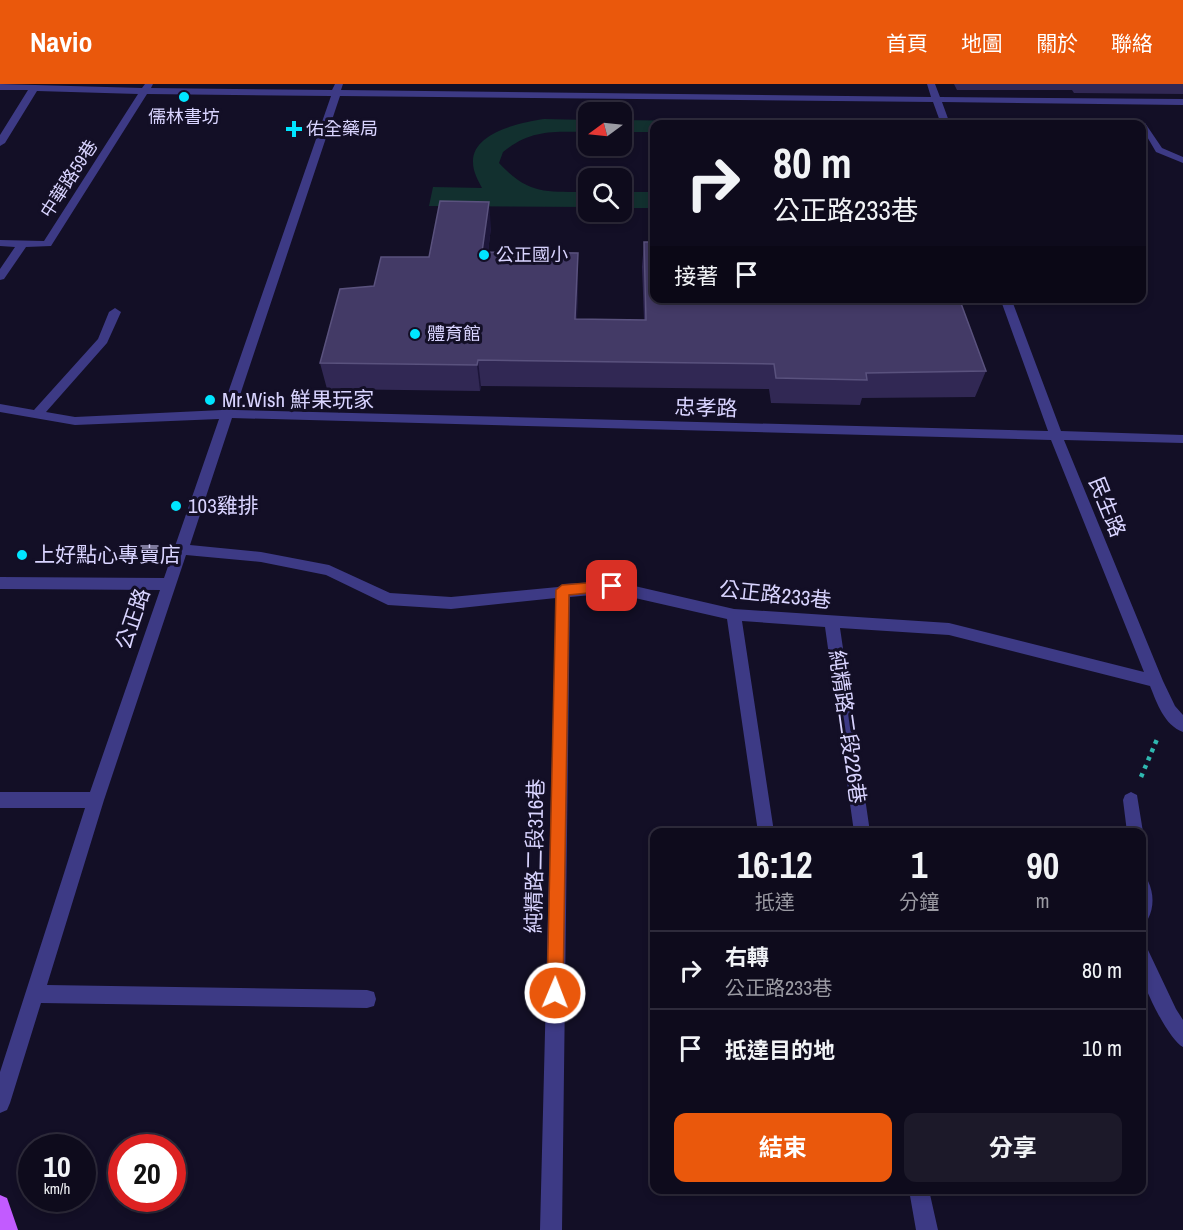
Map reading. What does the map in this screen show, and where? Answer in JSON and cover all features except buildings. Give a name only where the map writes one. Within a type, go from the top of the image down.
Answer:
[{"type":"main road","points":[[0,1205],[8,1230]]},
{"type":"street","points":[[631,96],[632,84]]},
{"type":"street","points":[[931,84],[944,120]]},
{"type":"street","points":[[0,143],[36,86]]},
{"type":"street","points":[[0,87],[498,89],[631,96],[937,101],[1135,115],[1183,102]]},
{"type":"street","name":"中華路59巷","points":[[0,243],[47,244],[147,88]]},
{"type":"street","name":"公正路","points":[[0,1102],[96,800],[337,88]]},
{"type":"street","points":[[1146,131],[1159,150],[1183,160]]},
{"type":"street","points":[[0,277],[22,244]]},
{"type":"street","name":"民生路","points":[[1007,303],[1056,436],[1155,681],[1169,711],[1183,725]]},
{"type":"street","points":[[37,414],[103,340],[115,312]]},
{"type":"street","name":"忠孝路","points":[[0,408],[75,421],[228,414],[1183,439]]},
{"type":"street","name":"公正路233巷","points":[[182,549],[261,557],[329,570],[388,599],[451,603],[612,586],[734,615],[949,629],[1155,681]]},
{"type":"street","points":[[0,583],[169,584]]},
{"type":"street","name":"純精路二段316巷","points":[[551,1230],[562,590]]},
{"type":"street","points":[[734,615],[765,828]]},
{"type":"street","name":"純精路二段226巷","points":[[832,622],[861,828]]},
{"type":"street","points":[[0,800],[96,800]]},
{"type":"street","points":[[1131,800],[1134,828]]},
{"type":"street","points":[[1146,965],[1169,1016],[1183,1037]]},
{"type":"street","points":[[34,994],[367,999]]},
{"type":"street","points":[[920,1194],[927,1230]]},
{"type":"path","points":[[1131,800],[1169,711]]},
{"type":"green space","points":[[544,119],[578,120],[578,132],[543,133],[524,139],[503,152],[499,163],[520,181],[540,190],[578,192],[578,207],[429,206],[433,187],[482,188],[475,173],[473,162],[475,152],[489,136],[524,123]]},
{"type":"green space","points":[[632,120],[650,120],[650,132],[632,132]]},
{"type":"green space","points":[[632,192],[650,192],[650,208],[632,208]]},
{"type":"place","name":"儒林書坊","points":[[184,97]]},
{"type":"place","name":"佑全藥局","points":[[294,129]]},
{"type":"place","name":"公正國小","points":[[484,255]]},
{"type":"place","name":"體育館","points":[[415,334]]},
{"type":"place","name":"Mr.Wish 鮮果玩家","points":[[210,400]]},
{"type":"place","name":"103雞排","points":[[176,506]]},
{"type":"place","name":"上好點心專賣店","points":[[22,555]]},
{"type":"route","points":[[555,993],[562,590],[612,586]]}]
